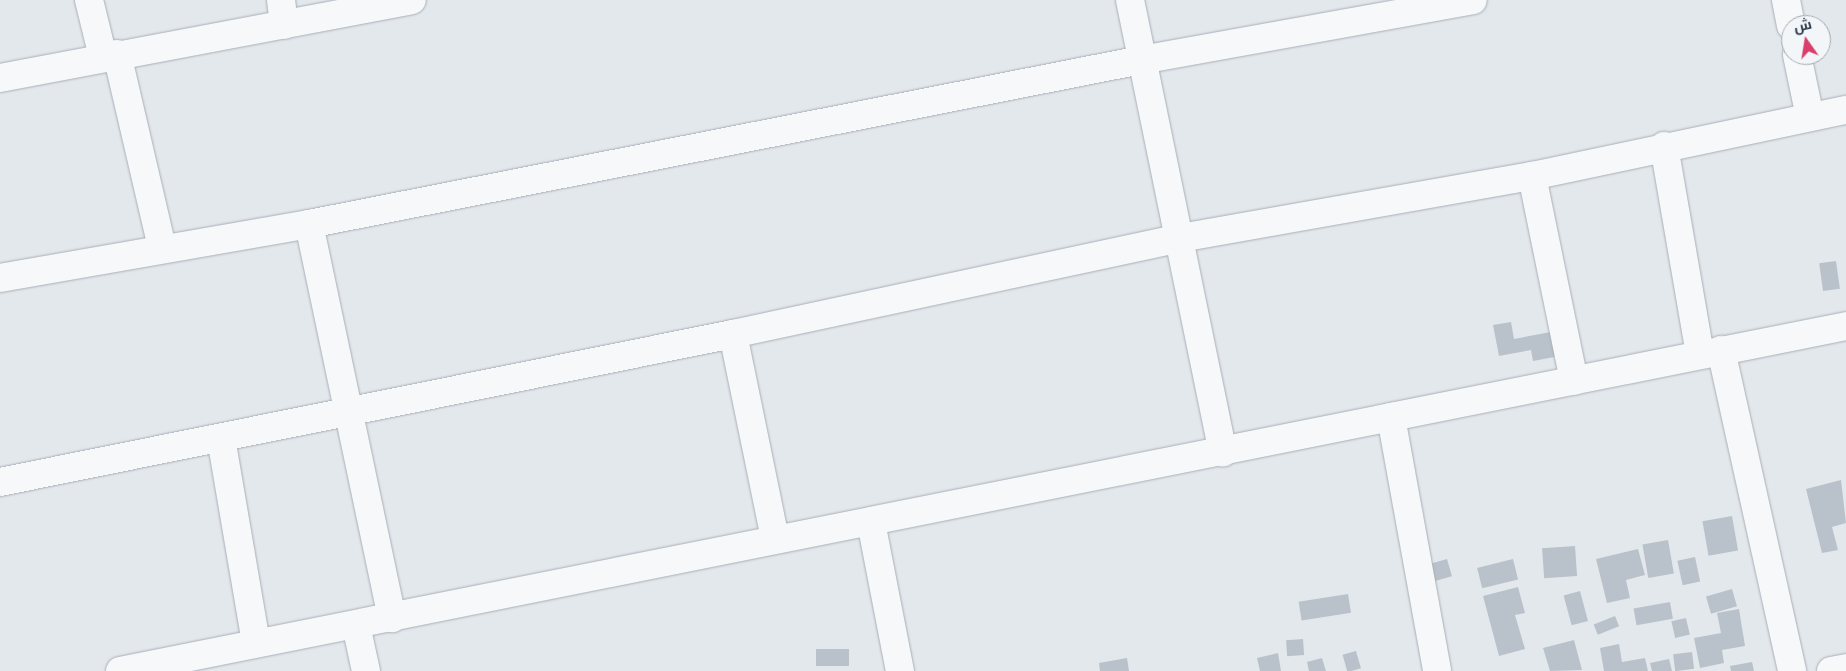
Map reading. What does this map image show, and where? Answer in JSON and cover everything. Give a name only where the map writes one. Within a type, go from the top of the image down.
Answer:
[{"type":"street","points":[[90,0],[110,56],[162,248]]},
{"type":"street","points":[[0,78],[110,56],[282,13],[412,0]]},
{"type":"street","points":[[1130,0],[1140,60],[1180,238],[1223,453]]},
{"type":"street","points":[[0,278],[162,248],[309,224],[1140,60],[1396,7],[1473,0]]},
{"type":"street","points":[[1786,0],[1789,15]]},
{"type":"street","points":[[1799,65],[1810,117]]},
{"type":"street","points":[[0,482],[733,334],[1180,238],[1532,176],[1664,146],[1846,110]]},
{"type":"street","points":[[1664,146],[1710,352],[1792,671]]},
{"type":"street","points":[[1532,176],[1574,380]]},
{"type":"street","points":[[309,224],[347,412],[392,618]]},
{"type":"street","points":[[120,671],[775,540],[1223,453],[1391,417],[1846,326]]},
{"type":"street","points":[[733,334],[775,540]]},
{"type":"street","points":[[1391,417],[1437,671]]},
{"type":"street","points":[[221,438],[256,643]]},
{"type":"street","points":[[870,522],[900,671]]},
{"type":"street","points":[[356,625],[366,671]]},
{"type":"street","points":[[1831,671],[1846,668]]},
{"type":"building","points":[[1836,261],[1840,289],[1823,291],[1819,263]]},
{"type":"building","points":[[1511,322],[1514,339],[1556,331],[1560,356],[1533,361],[1531,350],[1499,356],[1493,325]]},
{"type":"building","points":[[1841,480],[1846,523],[1832,527],[1838,550],[1822,553],[1806,489]]},
{"type":"building","points":[[1732,516],[1738,550],[1709,556],[1702,521]]},
{"type":"building","points":[[1668,540],[1674,573],[1648,578],[1642,545]]},
{"type":"building","points":[[1575,546],[1577,576],[1544,578],[1542,548]]},
{"type":"building","points":[[1638,549],[1645,575],[1626,580],[1630,598],[1607,603],[1596,559]]},
{"type":"building","points":[[1695,557],[1700,581],[1683,585],[1677,561]]},
{"type":"building","points":[[1447,559],[1452,576],[1431,582],[1426,565]]},
{"type":"building","points":[[1513,559],[1518,579],[1482,588],[1477,568]]},
{"type":"building","points":[[1518,587],[1525,613],[1515,615],[1525,649],[1499,656],[1483,596]]},
{"type":"building","points":[[1732,589],[1737,606],[1711,614],[1706,596]]},
{"type":"building","points":[[1580,591],[1588,621],[1572,625],[1564,595]]},
{"type":"building","points":[[1348,594],[1351,613],[1302,621],[1299,602]]},
{"type":"building","points":[[1670,602],[1673,619],[1637,625],[1634,608]]},
{"type":"building","points":[[1739,609],[1745,646],[1722,650],[1724,663],[1700,668],[1694,638],[1721,633],[1717,613]]},
{"type":"building","points":[[1615,616],[1619,626],[1598,635],[1594,625]]},
{"type":"building","points":[[1686,618],[1690,635],[1675,638],[1671,621]]},
{"type":"building","points":[[1303,639],[1304,655],[1287,656],[1286,640]]},
{"type":"building","points":[[1574,640],[1582,670],[1550,671],[1543,648]]},
{"type":"building","points":[[1619,644],[1622,662],[1645,658],[1648,671],[1604,671],[1600,648]]},
{"type":"building","points":[[816,649],[849,649],[849,666],[816,666]]},
{"type":"building","points":[[1356,651],[1361,668],[1347,671],[1343,655]]},
{"type":"building","points":[[1692,652],[1694,669],[1675,671],[1673,654]]},
{"type":"building","points":[[1278,653],[1281,671],[1260,671],[1257,658]]},
{"type":"building","points":[[1127,658],[1129,671],[1100,671],[1099,663]]},
{"type":"building","points":[[1322,658],[1326,671],[1309,671],[1307,662]]},
{"type":"building","points":[[1669,659],[1672,671],[1652,671],[1650,663]]},
{"type":"building","points":[[1752,662],[1754,671],[1731,671],[1730,666]]}]
